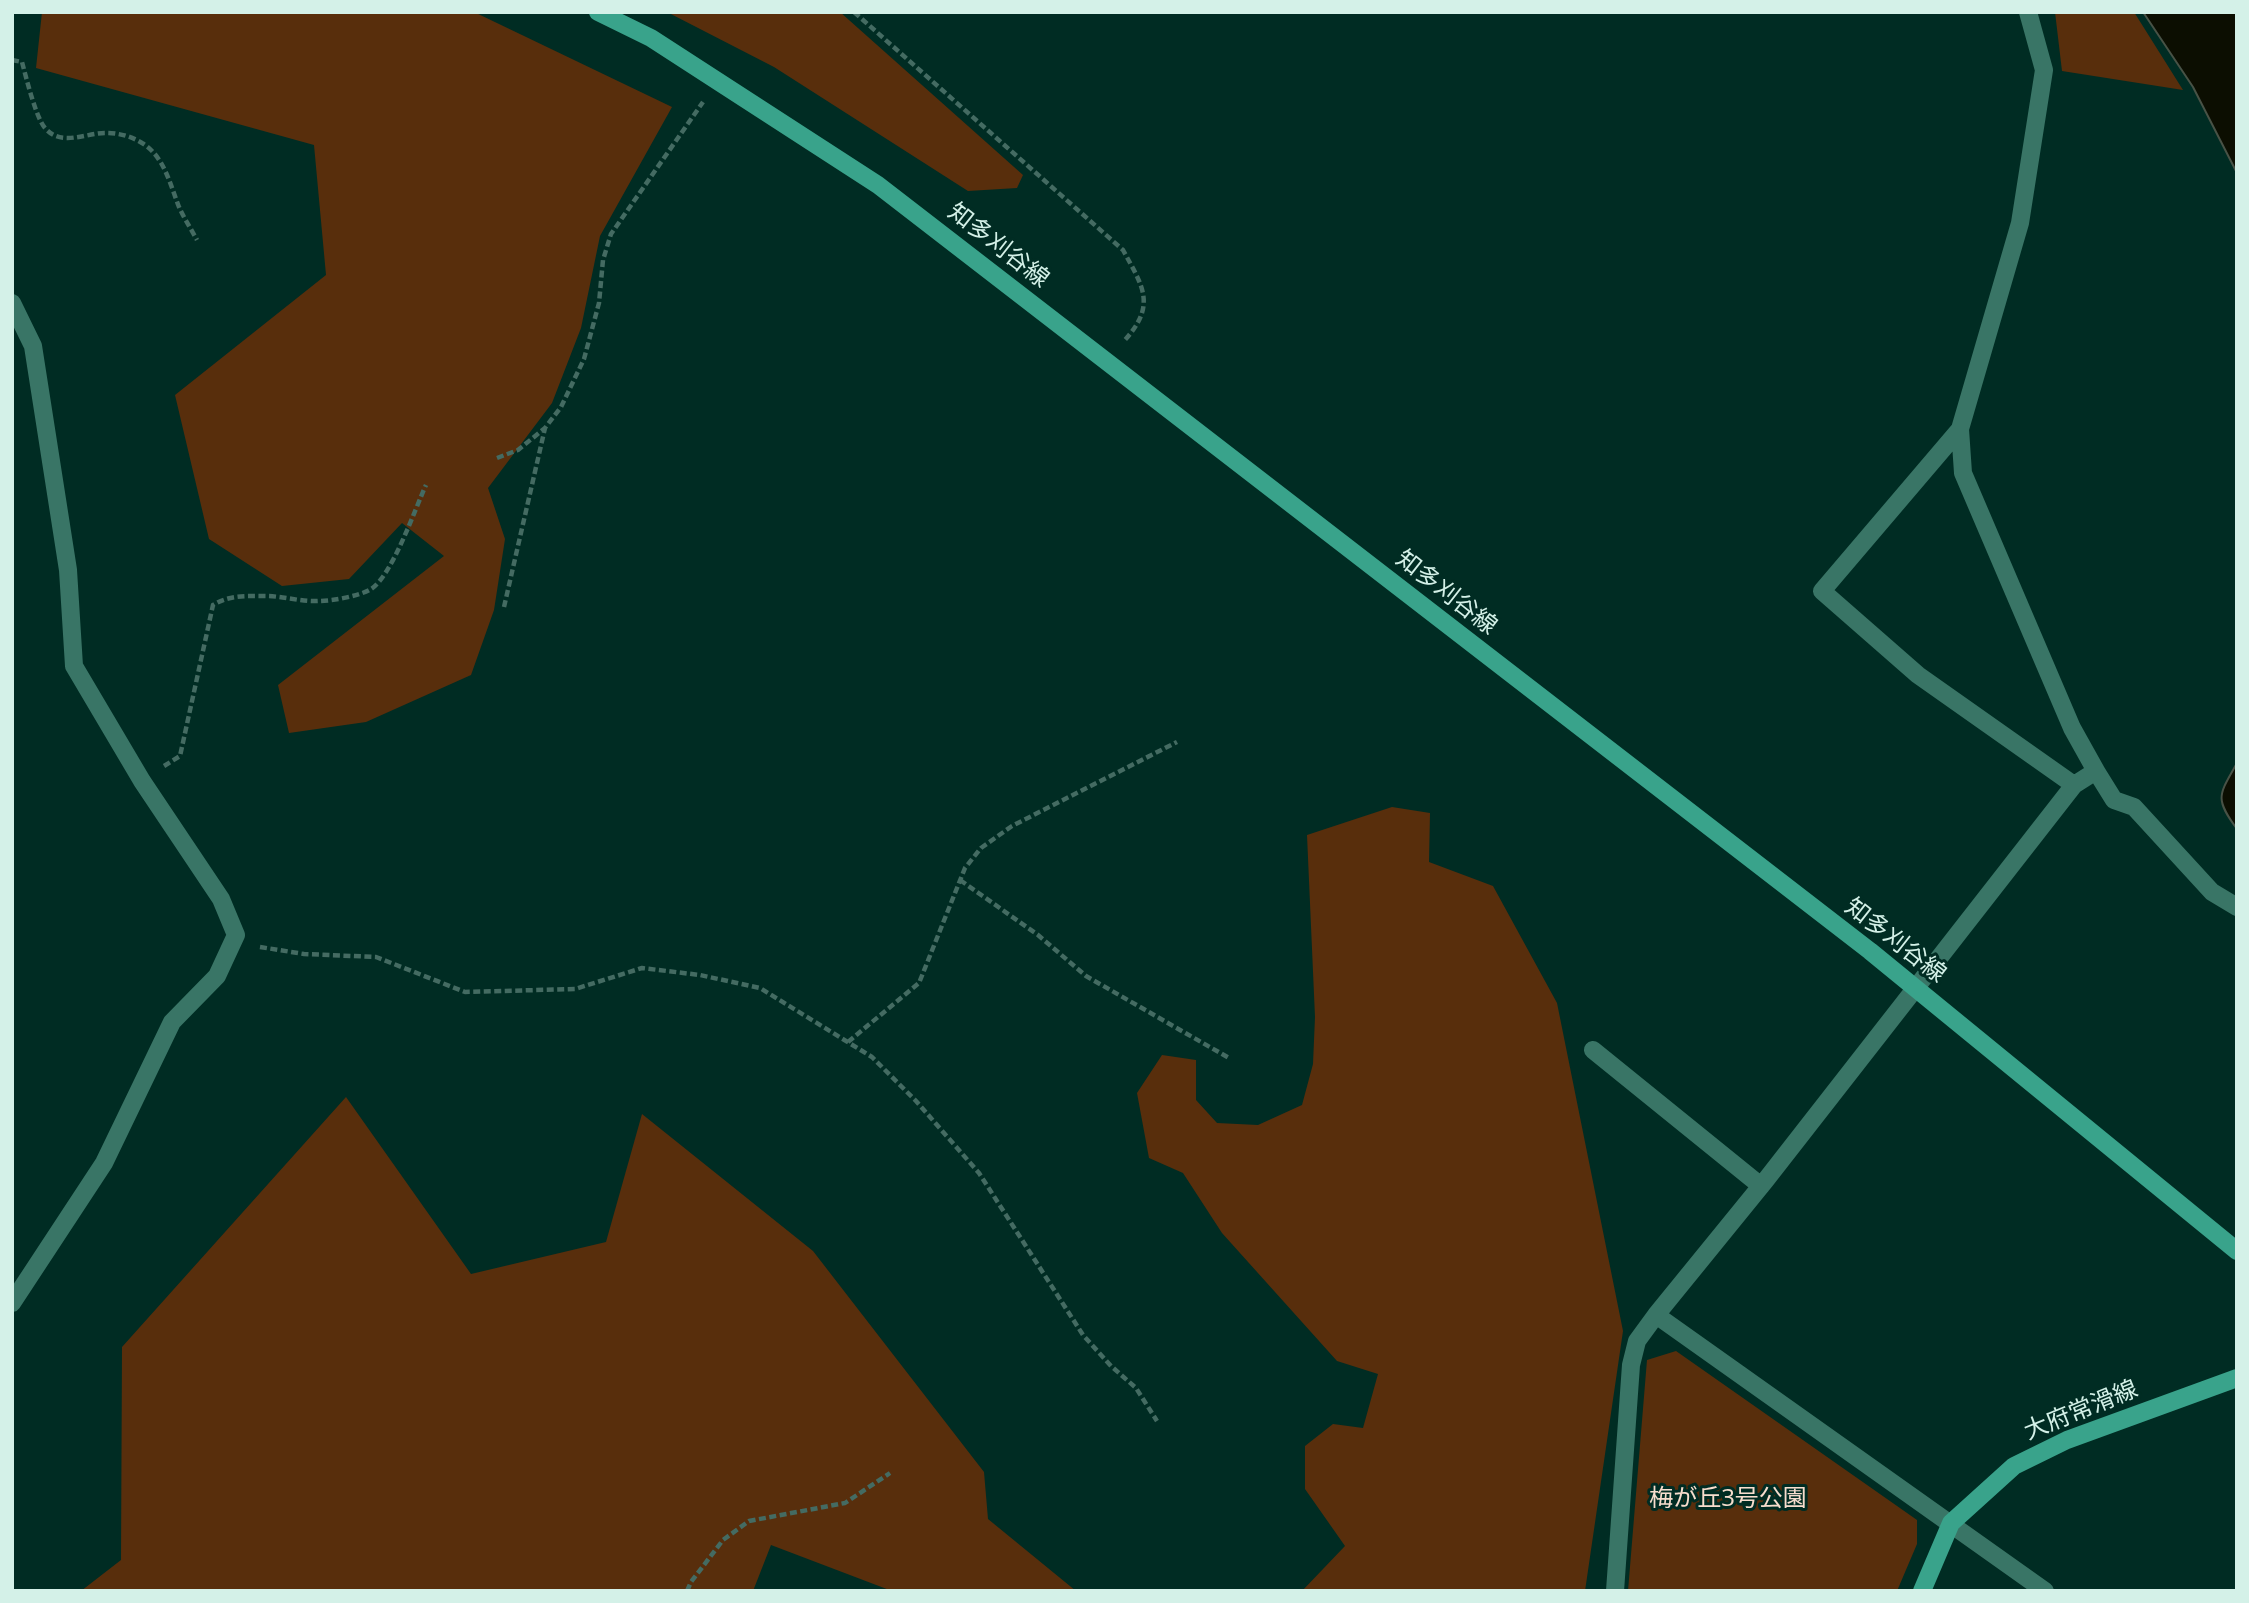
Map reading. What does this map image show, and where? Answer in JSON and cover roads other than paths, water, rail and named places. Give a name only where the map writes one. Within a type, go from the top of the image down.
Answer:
[{"type":"street","name":"知多刈谷線","points":[[598,12],[651,38],[878,184],[1915,987],[2237,1251]]},
{"type":"street","points":[[2028,12],[2044,71],[2020,223],[1960,429],[1963,473],[2072,728],[2114,800],[2134,807],[2212,892],[2237,907]]},
{"type":"street","points":[[12,303],[33,346],[68,570],[74,666],[142,781],[221,900],[236,935],[217,976],[173,1022],[104,1163],[12,1303]]},
{"type":"street","points":[[1960,429],[1822,591],[1919,676],[2074,785]]},
{"type":"street","points":[[1615,1591],[1631,1365],[1637,1341],[2074,785],[2096,771]]},
{"type":"street","points":[[1593,1050],[1760,1186]]},
{"type":"street","points":[[1656,1315],[2045,1591]]},
{"type":"street","name":"大府常滑線","points":[[1922,1591],[1951,1523],[2014,1466],[2067,1440],[2237,1378]]},
{"type":"park label","name":"梅が丘3号公園","points":[[1728,1499]]}]
